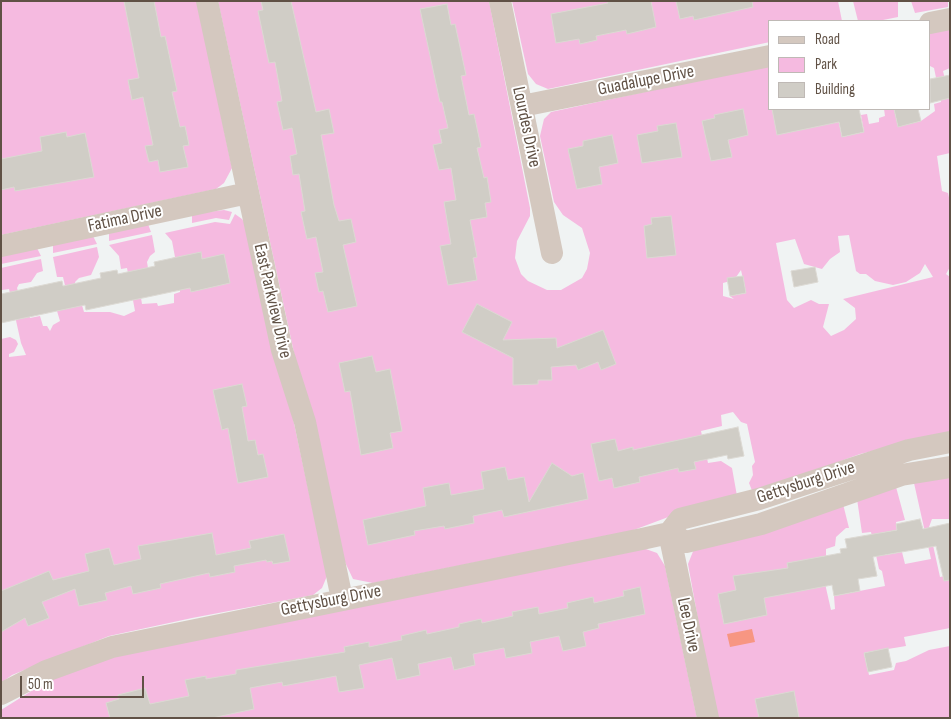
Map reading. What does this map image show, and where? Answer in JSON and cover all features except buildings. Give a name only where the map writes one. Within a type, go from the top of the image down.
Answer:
[{"type":"street","name":"East Parkview Drive","points":[[207,1],[282,350],[305,422],[342,599]]},
{"type":"street","name":"Lourdes Drive","points":[[500,1],[552,253]]},
{"type":"street","points":[[931,23],[950,19]]},
{"type":"street","name":"Guadalupe Drive","points":[[522,106],[768,56]]},
{"type":"street","name":"Fatima Drive","points":[[1,246],[248,192]]},
{"type":"street","name":"Gettysburg Drive","points":[[669,533],[680,519],[759,499],[909,450],[950,442]]},
{"type":"street","name":"Gettysburg Drive","points":[[1,694],[46,671],[112,646],[669,533],[686,542],[761,524],[901,476],[950,466]]},
{"type":"street","name":"Lee Drive","points":[[669,533],[708,718]]},
{"type":"green space","points":[[1,1],[197,1],[232,168],[224,183],[216,189],[1,235]]},
{"type":"green space","points":[[218,1],[489,1],[530,208],[530,216],[517,241],[515,258],[521,274],[528,281],[547,290],[561,290],[582,278],[587,269],[590,253],[582,228],[563,215],[554,202],[540,136],[544,119],[551,112],[768,65],[768,110],[836,110],[842,137],[864,132],[861,115],[867,114],[869,124],[879,122],[879,118],[885,116],[884,110],[894,110],[898,126],[921,121],[935,111],[934,104],[941,102],[934,68],[931,66],[931,32],[950,28],[950,68],[943,71],[950,101],[950,153],[937,156],[942,191],[948,193],[950,202],[950,267],[946,274],[950,277],[950,433],[860,454],[753,493],[749,483],[753,475],[752,466],[755,462],[747,424],[741,422],[733,412],[721,415],[722,426],[701,431],[708,463],[721,461],[732,468],[737,496],[703,504],[631,531],[373,583],[353,579],[344,560],[296,362]],"holes":[[[849,235],[856,271],[860,274],[866,274],[875,281],[893,285],[906,282],[920,273],[925,264],[933,277],[843,299],[855,308],[856,319],[844,330],[831,336],[823,327],[829,304],[819,304],[811,300],[794,308],[787,300],[776,243],[795,239],[804,264],[822,269],[830,259],[840,252],[838,236]],[[741,270],[746,293],[730,296],[734,299],[723,296],[723,283],[734,280]]]},
{"type":"green space","points":[[512,1],[838,1],[842,20],[768,20],[768,42],[548,89],[536,84],[528,74]]},
{"type":"green space","points":[[853,1],[898,1],[898,17],[883,20],[858,20]]},
{"type":"green space","points":[[911,1],[948,1],[948,7],[915,13]]},
{"type":"green space","points":[[224,210],[232,212],[229,220],[216,218],[192,223],[192,214]]},
{"type":"green space","points":[[235,214],[242,219],[247,227],[289,400],[327,576],[322,588],[313,595],[109,636],[12,675],[1,683],[1,339],[10,337],[16,340],[18,344],[14,352],[9,354],[9,357],[26,355],[21,343],[9,289],[2,290],[1,268],[41,259],[43,271],[37,273],[31,282],[19,284],[17,288],[18,291],[24,294],[30,318],[40,316],[43,326],[47,326],[50,331],[53,325],[60,321],[57,311],[70,307],[63,277],[57,277],[53,257],[97,247],[99,257],[91,275],[79,278],[75,282],[84,312],[110,312],[124,316],[135,311],[127,268],[121,269],[119,256],[109,245],[152,235],[155,252],[147,262],[148,268],[141,298],[142,304],[157,303],[158,306],[174,303],[174,294],[180,292],[180,286],[172,258],[175,257],[172,241],[165,233],[215,222],[230,224]]},
{"type":"green space","points":[[148,224],[151,232],[109,241],[109,232]]},
{"type":"green space","points":[[93,236],[97,244],[53,253],[53,245]]},
{"type":"green space","points":[[37,248],[41,256],[1,264],[1,255]]},
{"type":"green space","points":[[950,474],[950,519],[932,519],[929,527],[940,577],[950,575],[950,628],[904,637],[906,646],[864,653],[869,675],[894,670],[896,663],[906,661],[929,650],[950,646],[950,718],[716,718],[688,564],[694,549],[843,504],[849,528],[846,528],[836,537],[835,546],[826,549],[826,556],[819,557],[831,610],[835,609],[834,596],[885,586],[882,571],[879,569],[871,532],[862,533],[857,499],[896,487],[905,520],[896,522],[897,530],[881,533],[885,555],[902,552],[905,564],[931,559],[914,483]]},
{"type":"green space","points":[[643,548],[657,553],[665,566],[697,718],[1,718],[1,710],[49,680],[116,655]]},
{"type":"shaded area","points":[[752,629],[755,642],[730,647],[727,634]]}]
